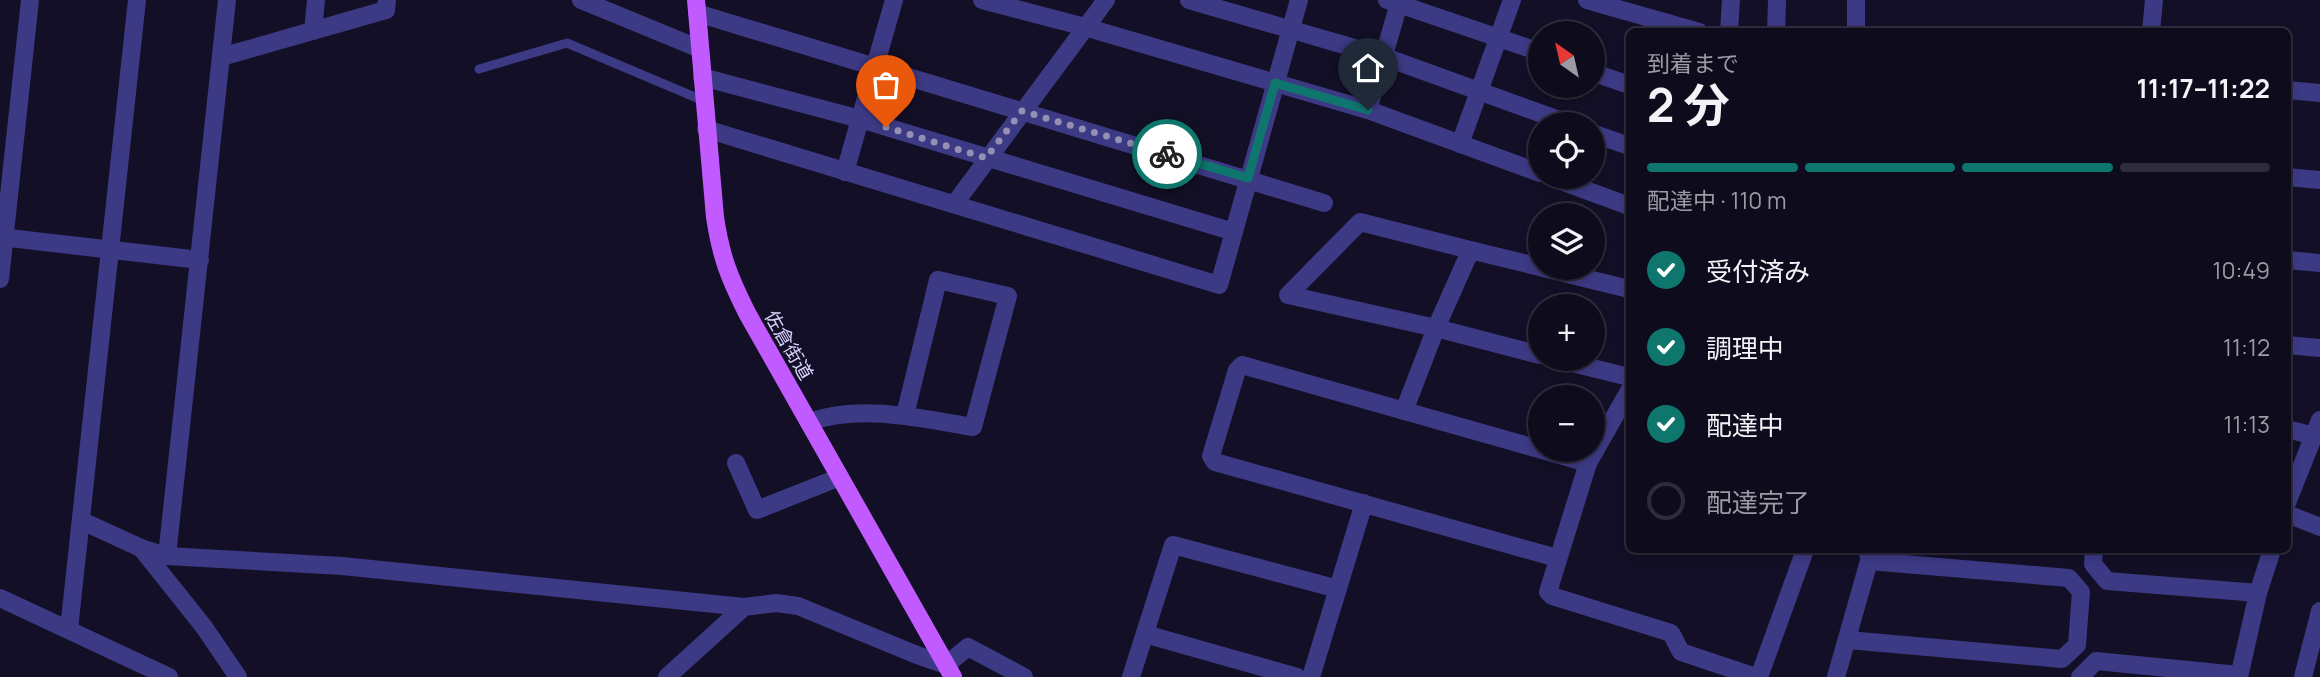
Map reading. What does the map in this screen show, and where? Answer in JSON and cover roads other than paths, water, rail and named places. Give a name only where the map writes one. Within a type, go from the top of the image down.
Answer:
[{"type":"main road","name":"佐倉街道","points":[[696,7],[716,227],[727,275],[949,671]]},
{"type":"street","points":[[0,279],[2,237],[30,0]]},
{"type":"street","points":[[69,629],[137,0]]},
{"type":"street","points":[[167,556],[228,0]]},
{"type":"street","points":[[313,31],[317,0]]},
{"type":"street","points":[[221,57],[386,10],[387,0]]},
{"type":"street","points":[[581,0],[700,49]]},
{"type":"street","points":[[845,172],[894,0]]},
{"type":"street","points":[[982,0],[1085,27],[1368,110],[1528,169]]},
{"type":"street","points":[[955,203],[1106,0]]},
{"type":"street","points":[[1189,0],[1382,56],[1537,112]]},
{"type":"street","points":[[706,129],[1219,285],[1300,0]]},
{"type":"street","points":[[1460,144],[1511,0]]},
{"type":"street","points":[[1587,0],[1685,28]]},
{"type":"street","points":[[1729,28],[1731,0]]},
{"type":"street","points":[[1776,28],[1777,0]]},
{"type":"street","points":[[1856,0],[1856,28]]},
{"type":"street","points":[[2151,28],[2154,0]]},
{"type":"street","points":[[1368,110],[1395,1],[1528,48]]},
{"type":"street","points":[[696,7],[876,66],[1324,203]]},
{"type":"street","points":[[702,77],[860,120],[1234,232]]},
{"type":"street","points":[[1605,77],[1626,84]]},
{"type":"street","points":[[2291,90],[2320,93]]},
{"type":"street","points":[[1605,137],[1626,145]]},
{"type":"street","points":[[2291,177],[2320,180]]},
{"type":"street","points":[[1583,189],[1626,205]]},
{"type":"street","points":[[1528,264],[1360,222],[1288,295],[1528,352]]},
{"type":"street","points":[[2,237],[200,260]]},
{"type":"street","points":[[1404,411],[1436,328],[1468,256],[1474,251]]},
{"type":"street","points":[[2291,260],[2320,263]]},
{"type":"street","points":[[809,422],[832,414],[905,415],[973,427],[1009,296],[938,280],[905,415]]},
{"type":"street","points":[[1593,280],[1626,288]]},
{"type":"street","points":[[2291,345],[2320,348]]},
{"type":"street","points":[[1557,558],[1215,462],[1211,456],[1237,369],[1242,365],[1588,463]]},
{"type":"street","points":[[1605,371],[1626,376]]},
{"type":"street","points":[[1626,396],[1588,463],[1557,558],[1548,592],[1552,596],[1671,633],[1681,652],[1757,677],[1804,553]]},
{"type":"street","points":[[2291,429],[2317,428],[2291,493]]},
{"type":"street","points":[[736,463],[757,510],[840,477]]},
{"type":"street","points":[[1311,677],[1364,503]]},
{"type":"street","points":[[2291,516],[2320,527]]},
{"type":"street","points":[[82,520],[141,548],[167,556],[342,566],[744,607],[776,603],[798,606],[949,671],[968,647],[1024,677]]},
{"type":"street","points":[[1131,677],[1173,545],[1338,589]]},
{"type":"street","points":[[141,548],[204,626],[238,677]]},
{"type":"street","points":[[2094,553],[2092,564],[2107,581],[2258,593]]},
{"type":"street","points":[[2080,677],[2096,661],[2239,676],[2258,593],[2271,553]]},
{"type":"street","points":[[1836,677],[1868,555],[2069,578],[2081,592],[2077,645],[2062,659],[1847,640]]},
{"type":"street","points":[[0,597],[169,677]]},
{"type":"street","points":[[667,677],[744,607]]},
{"type":"street","points":[[2302,677],[2320,611]]},
{"type":"street","points":[[1144,634],[1297,677]]},
{"type":"lane","points":[[479,69],[567,43],[704,101]]}]
